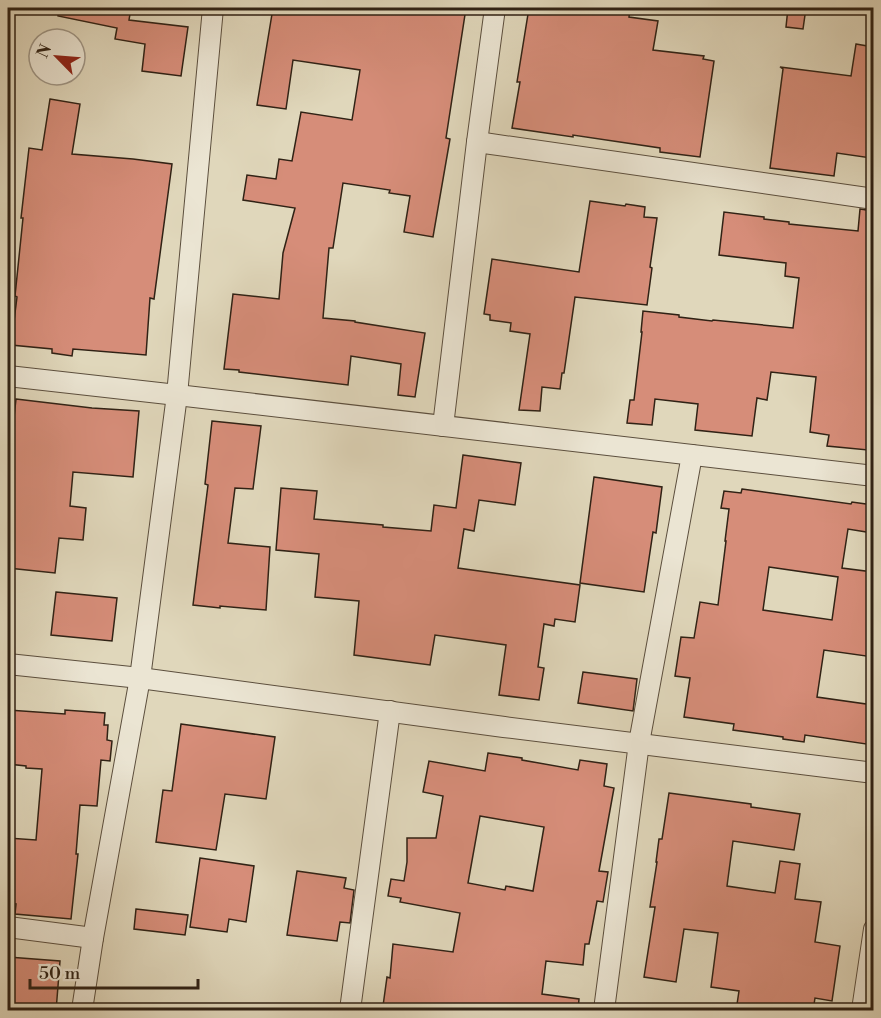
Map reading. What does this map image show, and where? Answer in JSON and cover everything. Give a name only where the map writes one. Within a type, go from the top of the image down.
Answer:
[{"type":"street","points":[[82,1011],[140,678],[177,395],[213,8]]},
{"type":"street","points":[[443,426],[495,8]]},
{"type":"street","points":[[477,142],[873,199]]},
{"type":"street","points":[[8,376],[873,476]]},
{"type":"street","points":[[604,1011],[639,743],[692,455]]},
{"type":"street","points":[[8,664],[140,678],[873,773]]},
{"type":"street","points":[[350,1011],[390,711]]},
{"type":"street","points":[[8,927],[93,938]]},
{"type":"street","points":[[862,1011],[873,929]]},
{"type":"building","points":[[58,8],[131,8],[129,20],[188,27],[181,76],[142,71],[145,44],[115,39],[117,28],[58,16]]},
{"type":"building","points":[[273,8],[466,8],[446,138],[450,139],[433,237],[404,232],[410,196],[389,193],[390,190],[343,183],[333,248],[329,248],[323,318],[425,333],[415,397],[398,395],[401,364],[351,356],[348,385],[224,369],[233,294],[279,299],[283,253],[295,208],[243,200],[247,175],[276,179],[279,159],[292,161],[301,112],[352,120],[360,70],[293,60],[286,109],[257,105]]},
{"type":"building","points":[[529,8],[630,9],[629,17],[658,21],[653,50],[704,56],[703,59],[714,61],[700,157],[660,152],[660,148],[512,128]]},
{"type":"building","points":[[788,8],[806,8],[803,29],[786,27]]},
{"type":"building","points":[[856,44],[873,47],[871,158],[837,153],[834,176],[770,168],[783,69],[780,67],[851,76]]},
{"type":"building","points":[[50,99],[80,104],[72,154],[172,164],[154,299],[150,298],[146,355],[73,349],[72,356],[52,353],[52,349],[11,345],[29,148],[42,150]]},
{"type":"building","points":[[590,201],[645,207],[644,217],[657,218],[647,305],[575,297],[560,389],[542,387],[540,411],[519,410],[530,334],[510,331],[511,323],[490,320],[490,315],[484,314],[492,259],[579,272]]},
{"type":"building","points":[[860,209],[873,211],[871,391],[873,392],[873,406],[868,450],[827,446],[829,435],[810,432],[816,377],[771,372],[767,400],[757,398],[752,436],[695,430],[698,404],[655,399],[652,425],[627,423],[630,400],[634,400],[643,311],[712,321],[793,328],[799,278],[785,276],[786,263],[719,255],[724,212],[764,217],[764,219],[789,222],[789,224],[858,231]]},
{"type":"building","points":[[16,399],[139,411],[133,477],[73,472],[70,506],[86,508],[83,540],[59,538],[55,573],[8,568],[8,462]]},
{"type":"building","points":[[212,421],[261,426],[253,489],[235,488],[228,543],[270,547],[266,610],[193,605],[208,485],[205,484]]},
{"type":"building","points":[[463,455],[521,463],[515,505],[479,500],[474,531],[464,529],[458,568],[580,585],[575,622],[555,619],[554,626],[544,624],[538,667],[544,668],[539,700],[499,695],[506,645],[435,635],[430,665],[354,655],[359,601],[315,597],[319,554],[276,550],[281,488],[317,491],[314,519],[431,531],[434,505],[456,508]]},
{"type":"building","points":[[594,477],[662,487],[656,533],[653,532],[644,592],[580,583]]},
{"type":"building","points":[[742,489],[873,505],[873,533],[848,529],[842,568],[873,572],[873,657],[824,650],[817,697],[873,705],[873,745],[805,735],[804,742],[783,739],[783,737],[733,730],[734,724],[684,717],[690,678],[675,676],[681,637],[694,638],[700,602],[718,605],[729,509],[721,508],[724,491],[741,493]],"holes":[[[769,567],[838,577],[832,620],[763,610]]]},
{"type":"building","points":[[56,592],[117,598],[112,641],[51,635]]},
{"type":"building","points":[[583,672],[637,679],[633,711],[578,703]]},
{"type":"building","points":[[8,710],[65,714],[65,710],[105,713],[104,725],[108,725],[107,740],[112,741],[110,761],[101,760],[97,806],[80,805],[76,854],[78,854],[71,919],[15,914],[16,904],[8,903],[8,838],[36,840],[42,769],[8,764]]},
{"type":"building","points":[[181,724],[275,737],[266,799],[225,794],[216,850],[156,842],[163,790],[172,791]]},
{"type":"building","points":[[488,753],[578,770],[580,760],[607,764],[604,786],[614,788],[599,871],[608,872],[603,902],[597,901],[589,944],[585,944],[583,965],[546,961],[542,994],[579,999],[578,1011],[416,1011],[383,1006],[387,977],[390,978],[393,944],[453,952],[460,913],[400,902],[401,898],[388,896],[391,879],[404,881],[407,838],[436,838],[443,796],[423,792],[429,761],[485,771]],"holes":[[[480,816],[544,827],[533,891],[506,886],[505,890],[468,883]]]},
{"type":"building","points":[[669,793],[751,804],[751,807],[800,814],[794,850],[733,841],[727,886],[775,893],[780,861],[800,864],[795,899],[821,902],[815,942],[840,946],[832,1001],[815,998],[813,1011],[736,1011],[739,991],[711,987],[718,933],[684,929],[676,982],[644,977],[655,907],[650,907],[659,839],[662,839]]},
{"type":"building","points":[[200,858],[254,866],[246,922],[229,919],[227,932],[190,927]]},
{"type":"building","points":[[297,871],[346,878],[344,888],[354,890],[350,923],[340,922],[337,941],[287,935]]},
{"type":"building","points":[[136,909],[188,915],[185,935],[134,929]]},
{"type":"building","points":[[8,957],[60,961],[56,1011],[8,1011]]}]
